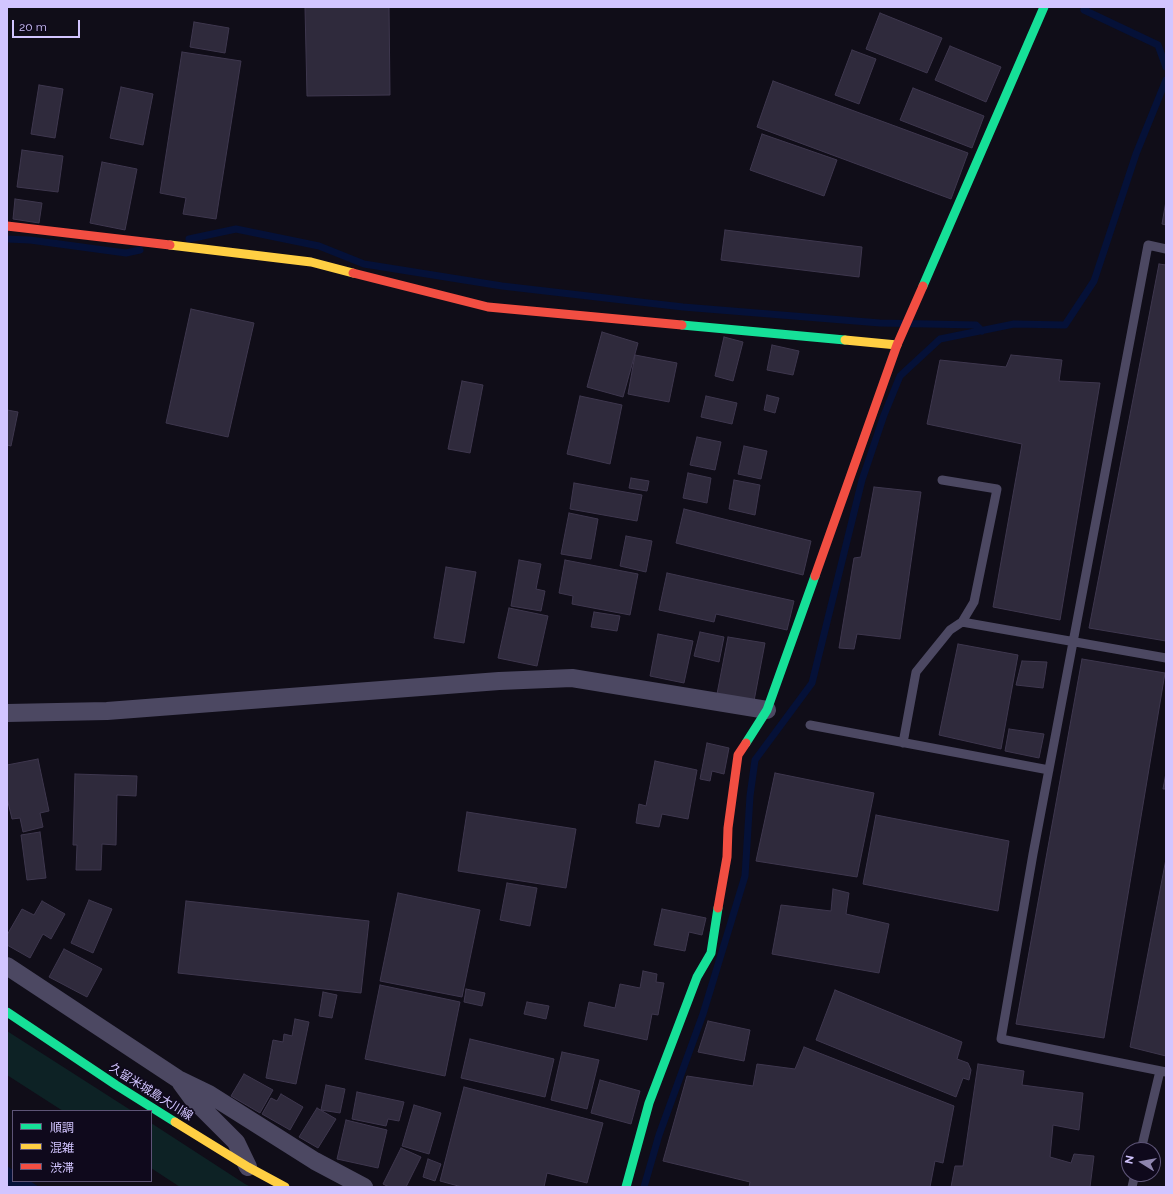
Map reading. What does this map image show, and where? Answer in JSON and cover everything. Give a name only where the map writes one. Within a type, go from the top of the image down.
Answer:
[{"type":"street","points":[[626,1187],[649,1103],[697,977],[710,953],[727,857],[728,828],[738,755],[767,710],[897,345],[1044,7]]},
{"type":"street","points":[[7,226],[311,262],[488,307],[897,345]]},
{"type":"street","points":[[7,712],[107,711],[498,681],[572,678],[767,710]]},
{"type":"street","points":[[7,966],[178,1079],[209,1094],[316,1161],[364,1187]]},
{"type":"street","name":"久留米城島大川線","points":[[7,1012],[116,1085],[248,1167],[285,1187]]},
{"type":"street","points":[[178,1079],[192,1098],[236,1142],[248,1167]]},
{"type":"lane","points":[[1143,1142],[1163,1071],[1001,1039],[1033,854],[1148,246],[1166,248]]},
{"type":"lane","points":[[904,743],[916,672],[950,630],[962,622],[974,602],[998,489],[942,480]]},
{"type":"lane","points":[[962,622],[1166,658]]},
{"type":"lane","points":[[810,725],[1049,770]]},
{"type":"green space","points":[[7,1031],[130,1110],[61,1110],[7,1075]]},
{"type":"green space","points":[[152,1124],[251,1187],[180,1187],[152,1169]]},
{"type":"water","points":[[7,1166],[12,1169],[12,1182],[32,1182],[39,1187],[7,1187]]},
{"type":"building","points":[[305,7],[389,7],[390,95],[307,96]]},
{"type":"building","points":[[880,13],[942,38],[927,73],[866,49]]},
{"type":"building","points":[[194,22],[229,28],[225,53],[190,47]]},
{"type":"building","points":[[950,46],[1001,67],[986,102],[935,80]]},
{"type":"building","points":[[852,50],[876,59],[859,104],[835,95]]},
{"type":"building","points":[[182,52],[241,61],[216,219],[183,214],[186,198],[160,193]]},
{"type":"building","points":[[773,81],[968,153],[951,199],[757,127]]},
{"type":"building","points":[[39,85],[63,89],[55,138],[31,134]]},
{"type":"building","points":[[121,87],[153,94],[143,145],[110,138]]},
{"type":"building","points":[[913,88],[984,116],[972,148],[900,120]]},
{"type":"building","points":[[762,134],[837,160],[824,196],[750,170]]},
{"type":"building","points":[[22,150],[63,156],[58,192],[17,187]]},
{"type":"building","points":[[102,162],[137,169],[125,230],[90,223]]},
{"type":"building","points":[[15,199],[42,203],[39,223],[13,219]]},
{"type":"building","points":[[1166,201],[1166,225],[1162,224]]},
{"type":"building","points":[[725,230],[862,247],[859,277],[721,260]]},
{"type":"building","points":[[1159,264],[1166,265],[1166,641],[1089,628]]},
{"type":"building","points":[[191,309],[254,323],[228,437],[166,423]]},
{"type":"building","points":[[602,332],[638,343],[623,397],[587,387]]},
{"type":"building","points":[[724,337],[743,342],[733,381],[715,376]]},
{"type":"building","points":[[772,345],[799,351],[793,375],[767,370]]},
{"type":"building","points":[[635,355],[677,363],[669,402],[628,394]]},
{"type":"building","points":[[1011,355],[1062,360],[1059,381],[1100,383],[1060,620],[993,607],[1022,444],[927,424],[940,360],[1006,367]]},
{"type":"building","points":[[462,381],[483,385],[470,453],[448,449]]},
{"type":"building","points":[[767,395],[779,398],[775,413],[764,410]]},
{"type":"building","points":[[580,396],[622,405],[610,464],[567,454]]},
{"type":"building","points":[[706,396],[737,403],[732,424],[701,417]]},
{"type":"building","points":[[7,410],[18,412],[11,446],[7,445]]},
{"type":"building","points":[[697,437],[721,442],[715,470],[690,465]]},
{"type":"building","points":[[744,446],[767,451],[761,479],[738,474]]},
{"type":"building","points":[[688,473],[711,478],[707,503],[683,498]]},
{"type":"building","points":[[631,478],[649,481],[647,491],[629,488]]},
{"type":"building","points":[[734,480],[760,485],[755,515],[729,509]]},
{"type":"building","points":[[574,483],[642,495],[637,521],[570,509]]},
{"type":"building","points":[[874,487],[921,492],[900,639],[857,634],[854,649],[839,648],[854,558],[861,557]]},
{"type":"building","points":[[684,509],[811,541],[803,575],[676,543]]},
{"type":"building","points":[[569,513],[598,519],[591,559],[561,554]]},
{"type":"building","points":[[626,536],[652,541],[646,572],[620,566]]},
{"type":"building","points":[[519,560],[541,564],[536,589],[545,591],[541,611],[511,606]]},
{"type":"building","points":[[565,560],[638,574],[630,615],[572,604],[573,596],[559,593]]},
{"type":"building","points":[[446,567],[476,572],[464,643],[434,638]]},
{"type":"building","points":[[667,573],[794,601],[787,630],[716,614],[714,622],[659,610]]},
{"type":"building","points":[[509,608],[548,616],[537,666],[498,658]]},
{"type":"building","points":[[594,612],[620,616],[617,631],[591,627]]},
{"type":"building","points":[[700,632],[724,637],[719,662],[694,656]]},
{"type":"building","points":[[658,634],[693,641],[684,683],[650,676]]},
{"type":"building","points":[[728,637],[765,643],[754,701],[717,694]]},
{"type":"building","points":[[958,644],[1018,655],[1001,749],[939,735]]},
{"type":"building","points":[[1082,659],[1165,673],[1104,1038],[1016,1024]]},
{"type":"building","points":[[1022,661],[1047,662],[1043,688],[1016,685]]},
{"type":"building","points":[[1009,729],[1044,734],[1039,758],[1005,751]]},
{"type":"building","points":[[707,743],[729,748],[724,774],[712,771],[710,781],[700,779]]},
{"type":"building","points":[[38,759],[49,811],[40,813],[43,827],[23,832],[20,818],[12,819],[7,798],[7,765]]},
{"type":"building","points":[[655,761],[697,770],[688,819],[662,814],[659,827],[636,823],[639,804],[646,806]]},
{"type":"building","points":[[775,773],[874,793],[857,877],[756,861]]},
{"type":"building","points":[[1166,773],[1166,789],[1163,789]]},
{"type":"building","points":[[75,774],[137,776],[136,796],[117,795],[116,845],[102,844],[101,870],[76,870],[77,845],[73,845]]},
{"type":"building","points":[[467,812],[576,829],[566,888],[458,871]]},
{"type":"building","points":[[876,815],[1009,841],[998,911],[863,884]]},
{"type":"building","points":[[40,832],[46,878],[27,880],[21,835]]},
{"type":"building","points":[[1166,859],[1166,1056],[1130,1047]]},
{"type":"building","points":[[507,883],[537,888],[530,926],[500,920]]},
{"type":"building","points":[[833,889],[849,893],[846,914],[889,924],[879,973],[772,954],[781,905],[831,911]]},
{"type":"building","points":[[398,893],[480,910],[462,997],[380,981]]},
{"type":"building","points":[[89,900],[112,909],[93,953],[71,943]]},
{"type":"building","points":[[42,901],[65,914],[51,939],[43,934],[30,958],[7,945],[7,935],[22,909],[34,915]]},
{"type":"building","points":[[186,901],[369,921],[361,993],[178,973]]},
{"type":"building","points":[[662,909],[706,918],[702,935],[689,932],[685,951],[654,945]]},
{"type":"building","points":[[64,949],[102,969],[87,997],[49,977]]},
{"type":"building","points":[[643,971],[657,974],[656,982],[664,983],[658,1015],[652,1014],[647,1040],[584,1026],[589,1002],[615,1008],[620,984],[640,988]]},
{"type":"building","points":[[380,985],[460,1002],[445,1076],[365,1059]]},
{"type":"building","points":[[466,989],[485,993],[482,1006],[464,1002]]},
{"type":"building","points":[[835,990],[962,1042],[957,1059],[968,1063],[971,1070],[969,1080],[963,1078],[956,1097],[816,1040]]},
{"type":"building","points":[[323,992],[337,995],[332,1018],[319,1016]]},
{"type":"building","points":[[527,1002],[549,1006],[546,1019],[524,1014]]},
{"type":"building","points":[[295,1019],[309,1022],[296,1084],[266,1078],[273,1040],[283,1042],[284,1034],[292,1036]]},
{"type":"building","points":[[708,1021],[750,1030],[744,1061],[698,1052]]},
{"type":"building","points":[[470,1039],[554,1059],[545,1097],[461,1078]]},
{"type":"building","points":[[804,1047],[954,1106],[943,1163],[935,1161],[930,1187],[749,1187],[750,1182],[663,1161],[687,1076],[753,1086],[757,1064],[795,1069]]},
{"type":"building","points":[[562,1052],[599,1060],[587,1109],[551,1100]]},
{"type":"building","points":[[978,1064],[1024,1071],[1022,1085],[1083,1093],[1079,1130],[1053,1125],[1050,1157],[1071,1163],[1074,1154],[1094,1156],[1090,1187],[951,1187],[955,1166],[963,1166]]},
{"type":"building","points":[[244,1074],[273,1090],[260,1113],[231,1096]]},
{"type":"building","points":[[600,1080],[640,1091],[631,1124],[591,1113]]},
{"type":"building","points":[[326,1085],[345,1089],[340,1113],[321,1110]]},
{"type":"building","points":[[464,1087],[603,1123],[587,1183],[547,1173],[544,1187],[462,1187],[440,1181]]},
{"type":"building","points":[[357,1092],[404,1102],[399,1121],[388,1119],[386,1126],[352,1119]]},
{"type":"building","points":[[281,1094],[303,1107],[290,1130],[262,1114],[271,1098],[277,1101]]},
{"type":"building","points":[[414,1105],[441,1113],[429,1154],[402,1146]]},
{"type":"building","points":[[317,1108],[336,1119],[318,1148],[299,1137]]},
{"type":"building","points":[[346,1120],[387,1130],[378,1168],[337,1159]]},
{"type":"building","points":[[401,1148],[421,1157],[406,1187],[389,1187],[383,1184]]},
{"type":"building","points":[[428,1159],[441,1164],[435,1181],[423,1177]]},
{"type":"waterway","points":[[1086,7],[1084,10],[1158,45],[1166,67]]},
{"type":"waterway","points":[[644,1187],[659,1135],[703,1014],[745,876],[750,796],[755,760],[812,683],[862,480],[884,415],[900,376],[940,339],[1014,324],[1065,325],[1094,281],[1136,154],[1166,80]]},
{"type":"waterway","points":[[189,239],[236,229],[319,246],[364,264],[502,286],[683,307],[880,323],[976,325],[982,331]]},
{"type":"waterway","points":[[7,239],[30,240],[126,253],[140,250]]},
{"type":"traffic: fast","points":[[923,286],[1044,7]]},
{"type":"traffic: fast","points":[[682,325],[845,340]]},
{"type":"traffic: fast","points":[[746,743],[767,710],[815,576]]},
{"type":"traffic: fast","points":[[626,1187],[649,1103],[697,977],[711,953],[718,908]]},
{"type":"traffic: fast","points":[[7,1012],[116,1085],[175,1122]]},
{"type":"traffic: slow","points":[[170,245],[311,262],[353,273]]},
{"type":"traffic: slow","points":[[845,340],[897,345]]},
{"type":"traffic: slow","points":[[175,1122],[248,1167],[285,1187]]},
{"type":"traffic: jam","points":[[7,226],[170,245]]},
{"type":"traffic: jam","points":[[353,273],[488,307],[682,325]]},
{"type":"traffic: jam","points":[[815,576],[897,345],[923,286]]},
{"type":"traffic: jam","points":[[718,908],[727,857],[728,828],[738,755],[746,743]]}]
